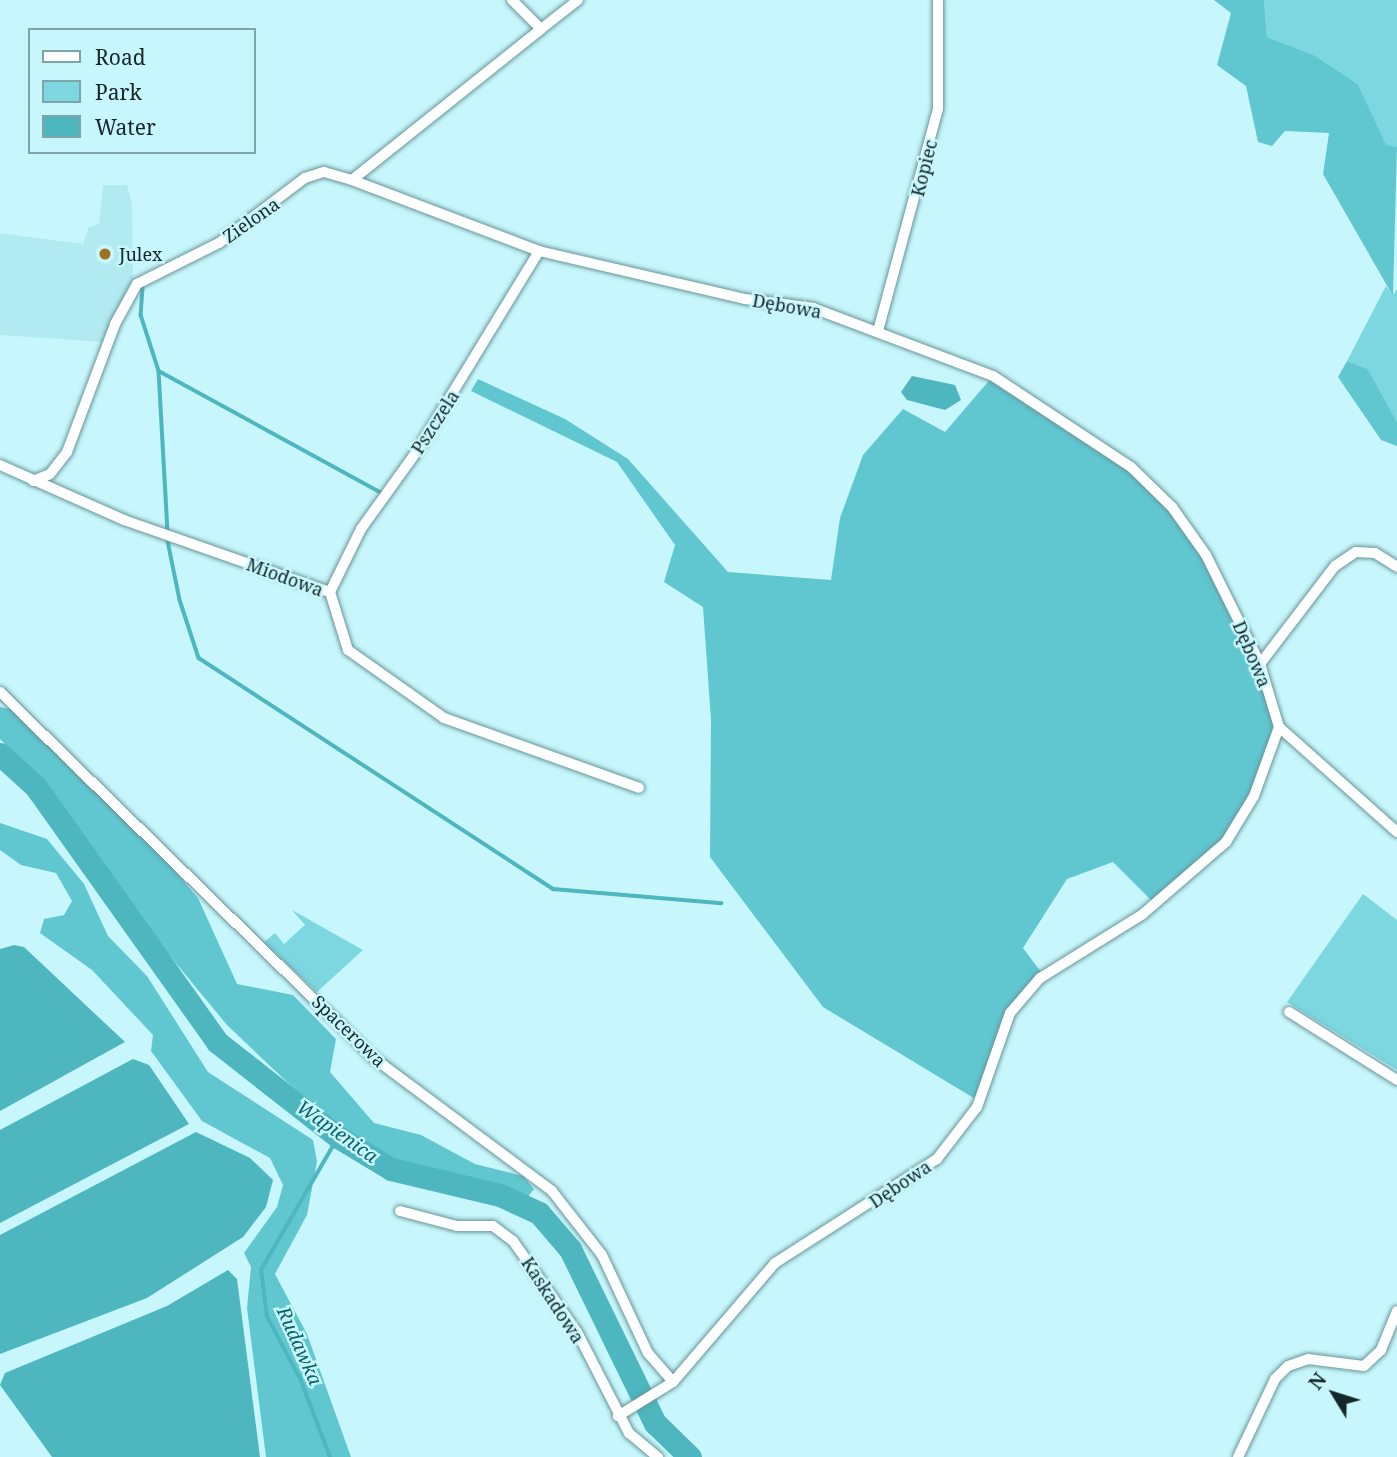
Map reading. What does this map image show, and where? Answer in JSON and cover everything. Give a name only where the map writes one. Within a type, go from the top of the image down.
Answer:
[{"type":"street","points":[[512,0],[541,29]]},
{"type":"street","points":[[352,180],[578,0]]},
{"type":"street","name":"Kopiec","points":[[878,331],[938,109],[938,0]]},
{"type":"street","name":"Zielona","points":[[33,481],[50,474],[67,452],[114,324],[137,284],[219,243],[305,178],[324,172],[352,180]]},
{"type":"street","name":"Dębowa","points":[[352,180],[539,251],[705,290],[813,308],[993,376],[1131,467],[1172,507],[1206,555],[1259,664],[1279,727],[1254,796],[1226,842],[1143,914],[1040,978],[1010,1013],[977,1107],[937,1159],[775,1263],[673,1382],[618,1416]]},
{"type":"street","name":"Pszczela","points":[[330,592],[361,529],[417,451],[539,251]]},
{"type":"street","name":"Miodowa","points":[[0,465],[124,520],[330,592],[348,650],[444,718],[639,788]]},
{"type":"street","points":[[1259,664],[1335,565],[1356,552],[1375,553],[1397,567]]},
{"type":"street","name":"Spacerowa","points":[[1,693],[375,1059],[552,1191],[602,1255],[648,1353],[673,1382]]},
{"type":"street","points":[[1279,727],[1397,832]]},
{"type":"street","points":[[1289,1012],[1397,1080]]},
{"type":"street","name":"Kaskadowa","points":[[400,1211],[457,1226],[492,1226],[513,1241],[577,1332],[618,1416],[658,1457]]},
{"type":"street","points":[[1238,1457],[1275,1379],[1288,1366],[1308,1359],[1364,1366],[1381,1350],[1397,1311]]},
{"type":"shaded area","points":[[1214,0],[1264,0],[1267,37],[1314,55],[1358,84],[1386,145],[1397,147],[1393,296],[1323,174],[1329,133],[1285,131],[1272,146],[1258,142],[1246,86],[1217,65],[1231,13]]},
{"type":"shaded area","points":[[103,185],[127,185],[132,204],[133,284],[105,342],[0,335],[0,233],[83,244],[89,227],[99,224]]},
{"type":"shaded area","points":[[1347,361],[1368,369],[1397,422],[1397,446],[1381,440],[1338,377]]},
{"type":"shaded area","points":[[993,376],[1131,467],[1206,555],[1260,664],[1279,727],[1250,795],[1223,839],[1152,901],[1113,862],[1067,879],[1023,948],[1041,972],[1006,1011],[977,1100],[823,1007],[710,857],[711,720],[703,607],[664,582],[675,545],[617,462],[471,391],[478,379],[565,419],[628,459],[728,572],[831,580],[840,518],[863,455],[903,409],[945,432]]},
{"type":"shaded area","points":[[0,707],[15,710],[139,829],[198,898],[237,984],[293,995],[336,1039],[330,1072],[374,1123],[421,1135],[475,1164],[523,1176],[534,1189],[526,1199],[414,1169],[361,1144],[287,1082],[227,1025],[137,916],[51,793],[0,739]]},
{"type":"shaded area","points":[[0,823],[47,839],[84,884],[108,936],[147,976],[208,1072],[313,1140],[317,1161],[307,1215],[275,1274],[307,1334],[351,1457],[266,1457],[247,1308],[251,1267],[244,1253],[277,1207],[283,1185],[270,1158],[202,1121],[151,1051],[153,1035],[92,970],[40,933],[44,919],[64,915],[72,901],[56,873],[21,865],[0,850]]},
{"type":"green space","points":[[1264,0],[1397,0],[1397,147],[1386,146],[1358,84],[1314,55],[1267,37]]},
{"type":"green space","points":[[1386,286],[1393,295],[1397,289],[1397,422],[1368,369],[1347,361]]},
{"type":"green space","points":[[1363,894],[1397,920],[1397,1070],[1287,1002]]},
{"type":"green space","points":[[292,910],[363,950],[317,992],[264,942],[275,933],[284,944],[305,925]]},
{"type":"water","points":[[912,376],[955,385],[961,400],[945,410],[907,400],[901,392]]},
{"type":"water","points":[[14,945],[24,947],[125,1042],[0,1111],[0,949]]},
{"type":"water","points":[[133,1059],[149,1065],[189,1124],[0,1223],[0,1130]]},
{"type":"water","points":[[196,1132],[250,1158],[273,1180],[266,1207],[243,1237],[147,1298],[0,1354],[0,1235]]},
{"type":"water","points":[[228,1270],[237,1279],[260,1457],[52,1457],[0,1385],[5,1373],[167,1306]]},
{"type":"waterway","points":[[143,288],[141,315],[159,371],[168,530]]},
{"type":"waterway","points":[[159,371],[380,492]]},
{"type":"waterway","points":[[168,541],[180,600],[199,658],[553,889],[721,903]]},
{"type":"waterway","name":"Wapienica","points":[[0,754],[36,787],[217,1042],[338,1137],[391,1169],[500,1195],[539,1213],[570,1249],[655,1423],[690,1457]]},
{"type":"waterway","name":"Rudawka","points":[[330,1457],[300,1379],[267,1317],[261,1270],[338,1137]]},
{"type":"place","name":"Julex","points":[[105,254]]}]
